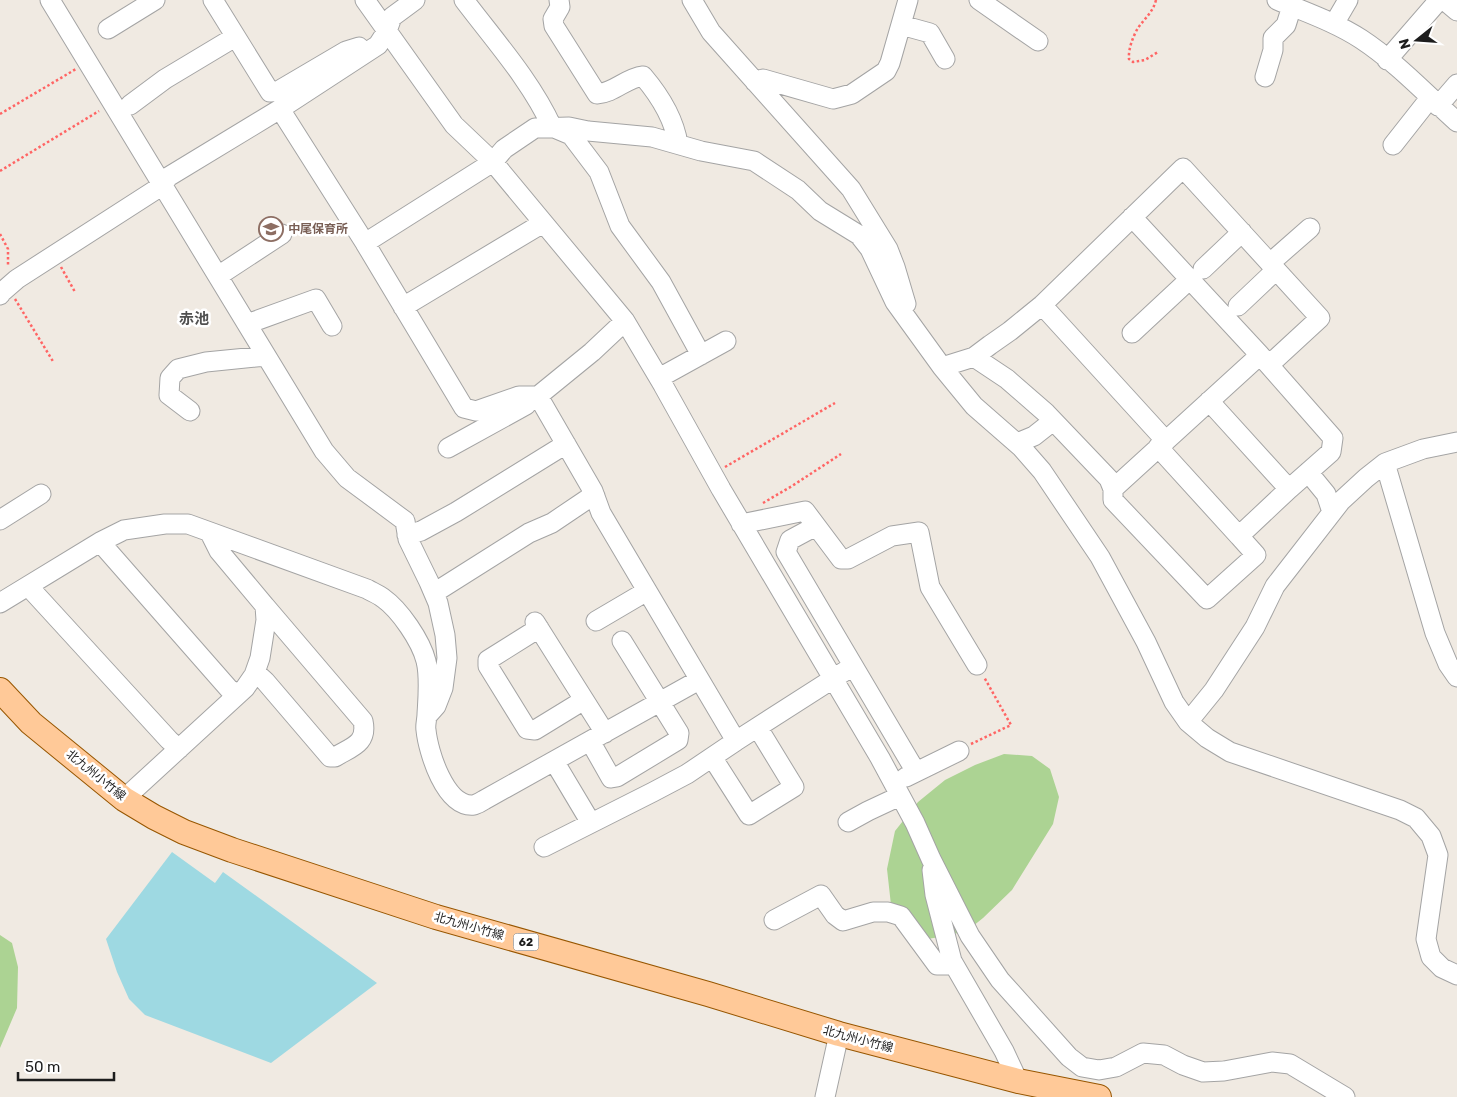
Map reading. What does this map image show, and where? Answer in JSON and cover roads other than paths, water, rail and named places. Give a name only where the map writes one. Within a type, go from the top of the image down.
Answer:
[{"type":"main road","name":"北九州小竹線","points":[[0,690],[31,723],[124,799],[154,817],[232,850],[436,916],[708,994],[839,1034],[1018,1081],[1099,1097]]},
{"type":"street","points":[[50,0],[88,62],[121,104],[163,185],[324,451],[347,478],[405,521],[408,539],[438,603],[445,635],[447,658],[443,688],[436,706],[427,717]]},
{"type":"street","points":[[108,29],[155,0]]},
{"type":"street","points":[[213,0],[270,92],[278,91],[346,51],[360,47],[366,53]]},
{"type":"street","points":[[364,0],[454,125],[493,162],[625,321],[741,524],[897,789],[930,859],[970,936],[1000,980],[1069,1057],[1082,1067],[1099,1070],[1116,1067],[1143,1053],[1164,1055],[1183,1065],[1203,1072],[1224,1071],[1272,1062],[1290,1064],[1345,1097]]},
{"type":"street","points":[[7,289],[55,254],[163,185],[168,177],[280,109],[378,45],[387,31],[392,17],[414,0]]},
{"type":"street","points":[[464,0],[529,87],[552,128],[571,135],[599,172],[620,226],[661,282],[701,355]]},
{"type":"street","points":[[559,0],[561,2],[553,19],[554,26],[597,94],[614,90],[636,77],[643,76],[654,89],[672,120],[678,144]]},
{"type":"street","points":[[692,0],[711,32],[851,189],[888,248],[912,324]]},
{"type":"street","points":[[755,82],[763,79],[833,99],[852,94],[886,71],[908,0]]},
{"type":"street","points":[[979,0],[1038,41]]},
{"type":"street","points":[[1334,24],[1348,0]]},
{"type":"street","points":[[1387,60],[1439,0]]},
{"type":"street","points":[[1444,0],[1457,11]]},
{"type":"street","points":[[1265,77],[1273,50],[1273,38],[1286,25],[1285,3],[1334,24],[1361,40],[1387,60],[1457,122]]},
{"type":"street","points":[[901,25],[930,33],[945,59]]},
{"type":"street","points":[[121,104],[235,37]]},
{"type":"street","points":[[1393,145],[1434,102],[1457,84]]},
{"type":"street","points":[[280,109],[365,243],[464,408],[476,411],[518,396],[535,396]]},
{"type":"street","points":[[365,243],[493,162],[504,149],[535,128],[569,127],[588,131],[652,137],[701,151],[754,161],[798,190],[820,211],[859,235],[870,249],[895,302],[942,367],[974,406],[1017,444],[1042,471],[1100,557],[1146,642],[1174,702],[1188,722],[1207,738],[1230,752],[1400,810],[1416,818],[1431,836],[1438,855],[1426,939],[1431,957],[1442,968],[1457,975]]},
{"type":"street","points":[[942,367],[974,357],[1010,331],[1042,304],[1183,168],[1320,318],[1209,401],[1113,489]]},
{"type":"street","points":[[1132,217],[1197,274],[1264,360],[1333,438],[1331,452],[1239,536]]},
{"type":"street","points":[[404,307],[542,223]]},
{"type":"street","points":[[1238,306],[1310,228]]},
{"type":"street","points":[[1132,333],[1242,232]]},
{"type":"street","points":[[218,276],[282,234]]},
{"type":"street","points":[[247,324],[316,300],[332,326]]},
{"type":"street","points":[[974,357],[1008,378],[1109,479],[1113,489],[1113,500],[1207,599],[1256,555],[1042,304]]},
{"type":"street","points":[[448,448],[526,405],[592,352],[625,321]]},
{"type":"street","points":[[659,378],[726,341]]},
{"type":"street","points":[[190,411],[169,395],[170,378],[178,369],[206,362],[266,356]]},
{"type":"street","points":[[535,396],[566,444],[595,496],[601,513],[736,741]]},
{"type":"street","points":[[1209,401],[1289,489]]},
{"type":"street","points":[[1017,444],[1034,436],[1053,421]]},
{"type":"street","points":[[1188,722],[1214,690],[1255,627],[1275,586],[1341,501],[1385,462],[1423,449],[1457,442]]},
{"type":"street","points":[[407,535],[456,512],[566,444]]},
{"type":"street","points":[[1385,462],[1435,633],[1448,664],[1457,677]]},
{"type":"street","points":[[1308,472],[1326,494],[1332,512]]},
{"type":"street","points":[[0,520],[42,494]]},
{"type":"street","points":[[434,593],[529,533],[552,522],[595,496]]},
{"type":"street","points":[[741,524],[805,511],[842,559],[848,559],[892,536],[919,532],[930,586],[977,665]]},
{"type":"street","points":[[0,603],[100,542],[124,530],[165,524],[188,524],[367,589],[384,598],[406,622],[426,661],[428,685],[425,727],[428,747],[435,767],[448,792],[458,800],[473,805],[699,680]]},
{"type":"street","points":[[816,526],[790,540],[786,552],[916,772]]},
{"type":"street","points":[[210,533],[219,551],[363,721],[364,737],[358,743],[335,757],[330,757],[266,681],[255,672]]},
{"type":"street","points":[[100,542],[229,689],[238,694]]},
{"type":"street","points":[[28,586],[179,749]]},
{"type":"street","points":[[596,621],[647,591]]},
{"type":"street","points":[[124,799],[245,688],[255,672],[260,658],[266,620],[265,606]]},
{"type":"street","points":[[584,700],[535,730],[526,729],[488,666],[488,660],[537,625],[584,700],[610,778],[617,777],[678,740],[679,733],[622,641]]},
{"type":"street","points":[[544,848],[687,774],[853,666]]},
{"type":"street","points":[[712,757],[749,815],[794,788],[758,728]]},
{"type":"street","points":[[848,822],[868,811],[916,772],[959,751]]},
{"type":"street","points":[[554,761],[591,824]]},
{"type":"street","points":[[930,859],[935,895],[954,965],[1004,1051],[1018,1081]]},
{"type":"street","points":[[774,920],[821,895],[835,915],[843,921],[873,912],[888,912],[901,916],[937,965],[954,965]]},
{"type":"street","points":[[825,1097],[839,1034]]},
{"type":"water","points":[[172,852],[215,883],[223,872],[377,983],[271,1063],[145,1015],[129,999],[117,972],[106,939]]},
{"type":"place","name":"中尾保育所","points":[[271,229]]},
{"type":"district","name":"赤池","points":[[194,319]]}]
